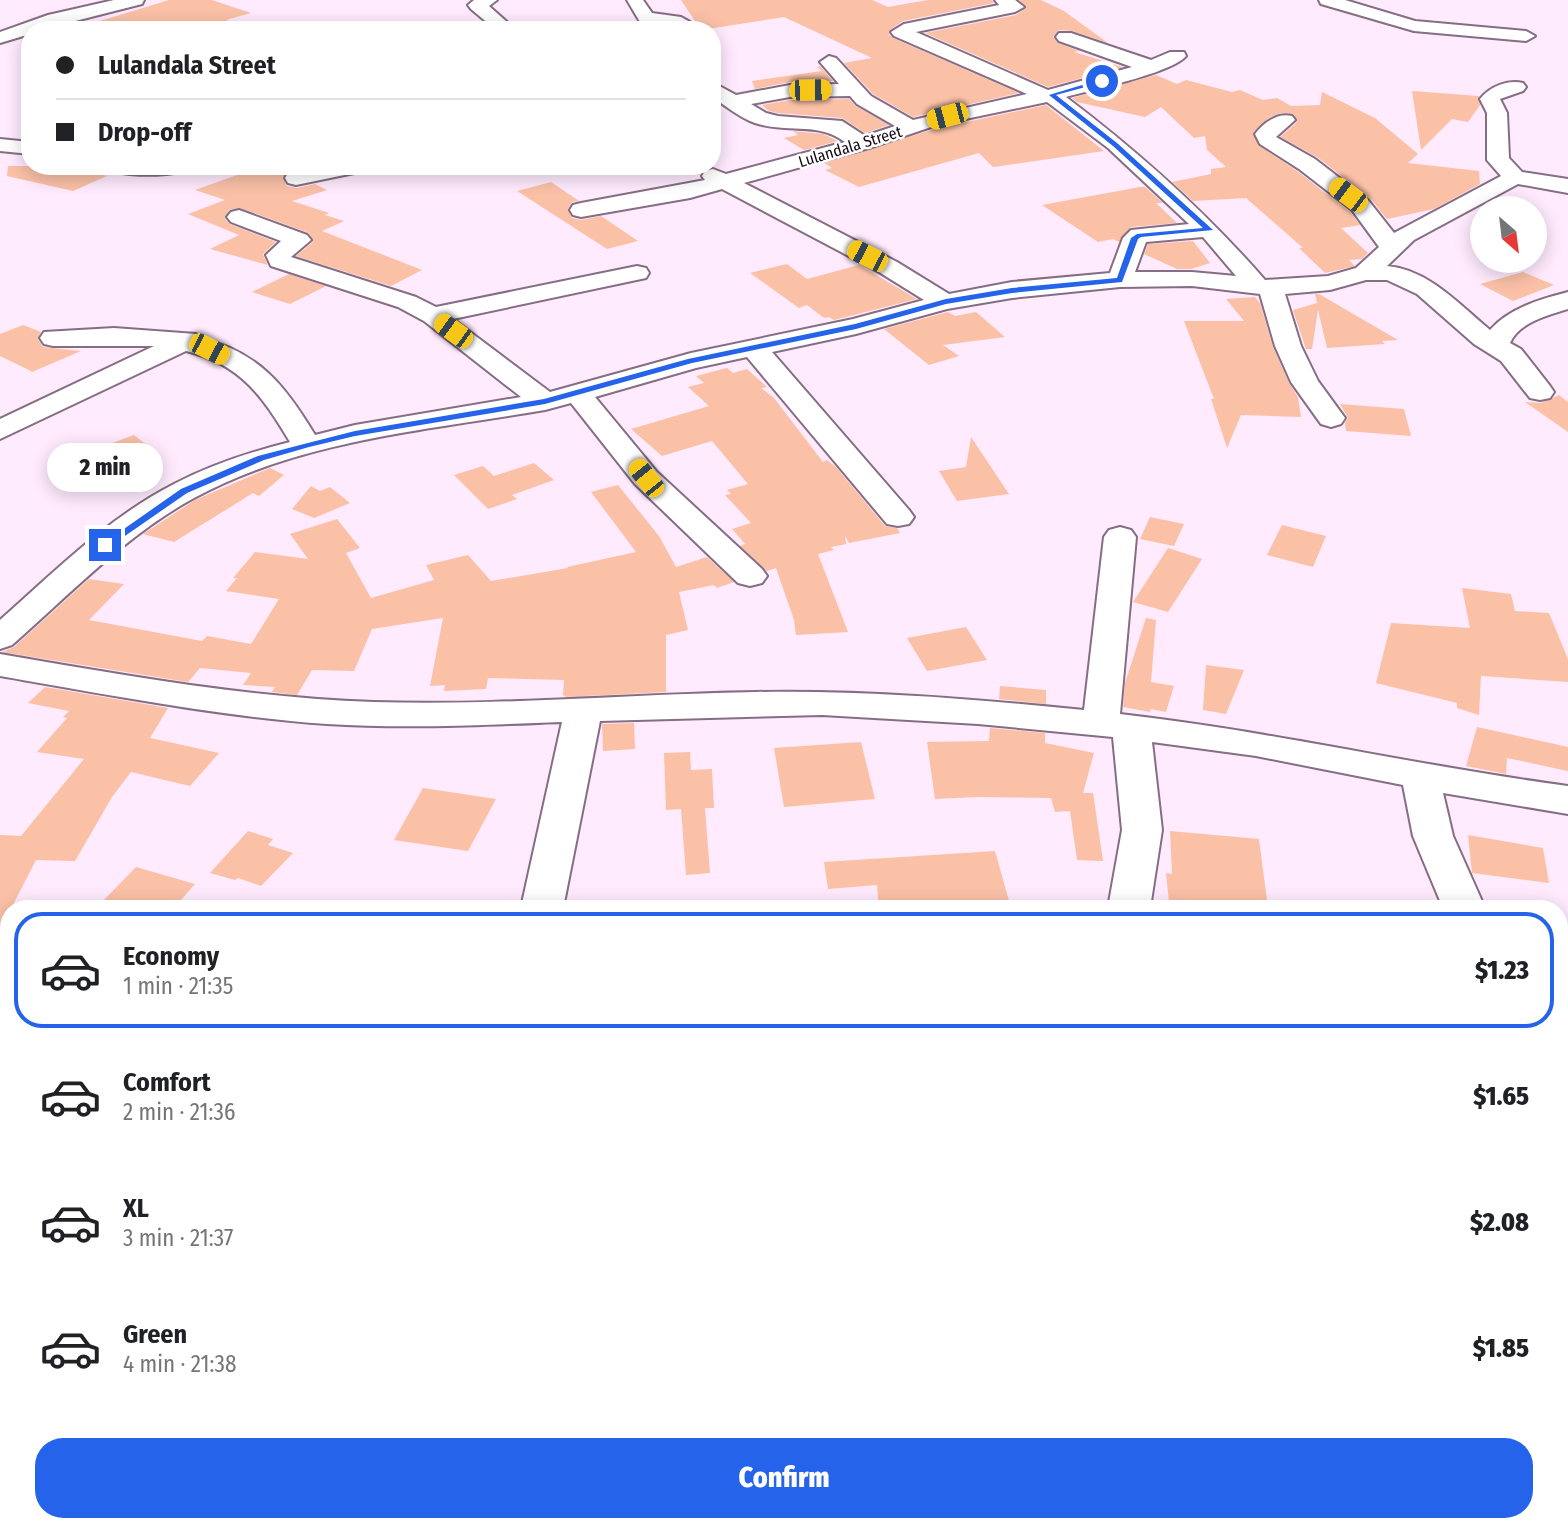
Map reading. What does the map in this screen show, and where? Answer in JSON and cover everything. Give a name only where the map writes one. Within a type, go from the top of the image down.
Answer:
[{"type":"street","points":[[51,21],[136,0]]},
{"type":"street","points":[[489,0],[477,5],[496,21]]},
{"type":"street","points":[[635,0],[646,18],[672,21]]},
{"type":"street","points":[[1003,0],[1015,7],[910,28],[900,33],[1049,95],[1115,144],[1209,230],[1265,288],[1299,370],[1331,418]]},
{"type":"street","points":[[1327,0],[1414,26],[1526,36]]},
{"type":"street","points":[[0,38],[21,31]]},
{"type":"street","points":[[1065,37],[1152,66]]},
{"type":"street","name":"Lulandala Street","points":[[581,210],[674,195],[862,144],[962,112],[1049,95],[1178,56]]},
{"type":"street","points":[[829,62],[864,100],[913,128]]},
{"type":"street","points":[[1516,87],[1494,94],[1490,99],[1497,113],[1499,160],[1515,177],[1568,186]]},
{"type":"street","points":[[735,101],[790,91],[854,89]]},
{"type":"street","points":[[721,93],[759,118],[835,125],[862,144]]},
{"type":"street","points":[[1285,120],[1265,136],[1360,205],[1391,247]]},
{"type":"street","points":[[0,145],[21,147]]},
{"type":"street","points":[[296,178],[311,175]]},
{"type":"street","points":[[711,175],[888,267],[946,302]]},
{"type":"street","points":[[1365,272],[1406,235],[1515,177]]},
{"type":"street","points":[[239,217],[299,240],[278,255],[280,261],[407,302],[433,317],[545,402]]},
{"type":"street","points":[[1120,280],[1135,238],[1139,235],[1209,230]]},
{"type":"street","points":[[0,638],[105,545],[184,491],[261,458],[355,434],[545,402],[691,361],[856,326],[946,302],[1012,290],[1120,280],[1192,279],[1265,288],[1330,283],[1365,272],[1391,273],[1426,289],[1483,338],[1511,355],[1541,392]]},
{"type":"street","points":[[433,317],[492,302],[638,274]]},
{"type":"street","points":[[1496,344],[1498,335],[1515,321],[1568,300]]},
{"type":"street","points":[[53,338],[144,335],[187,340],[239,365],[263,383],[279,399],[307,445]]},
{"type":"street","points":[[0,430],[187,340]]},
{"type":"street","points":[[754,348],[898,517]]},
{"type":"street","points":[[577,392],[646,478],[750,576]]},
{"type":"street","points":[[1120,537],[1116,725],[1142,830],[1130,900]]},
{"type":"street","points":[[0,604],[38,602]]},
{"type":"street","points":[[0,665],[271,707],[388,714],[583,711],[769,704],[965,711],[1116,725],[1257,744],[1568,800]]},
{"type":"street","points":[[544,900],[583,711]]},
{"type":"street","points":[[1420,775],[1433,836],[1461,900]]},
{"type":"building","points":[[169,0],[212,0],[251,13],[226,20],[229,21],[100,21]]},
{"type":"building","points":[[681,0],[872,0],[888,7],[928,0],[992,0],[994,3],[903,21],[890,30],[889,34],[1019,93],[913,117],[873,94],[844,63],[872,58],[784,17],[721,27],[721,21],[695,21]]},
{"type":"building","points":[[1019,0],[1041,0],[1064,11],[1108,43],[1072,31],[1059,30],[1053,37],[1058,43],[1079,51],[1074,52],[1123,67],[1048,87],[925,33],[1016,15],[1026,8]]},
{"type":"building","points":[[820,66],[833,81],[790,82],[755,89],[752,81],[822,71],[817,67]]},
{"type":"building","points":[[1156,75],[1177,84],[1186,80],[1232,92],[1240,90],[1263,100],[1277,98],[1291,106],[1320,105],[1322,92],[1375,118],[1418,154],[1408,163],[1479,171],[1480,184],[1434,209],[1387,219],[1370,198],[1317,157],[1280,137],[1297,122],[1294,114],[1281,113],[1270,117],[1253,132],[1258,145],[1350,212],[1360,225],[1341,228],[1368,253],[1362,259],[1349,260],[1355,266],[1325,273],[1299,248],[1303,248],[1246,198],[1193,201],[1172,182],[1211,174],[1211,169],[1226,167],[1207,150],[1205,136],[1194,138],[1161,107],[1145,117],[1077,102],[1072,98]]},
{"type":"building","points":[[1412,91],[1479,96],[1480,105],[1468,122],[1452,119],[1421,150]]},
{"type":"building","points":[[849,99],[889,125],[865,133],[842,118],[778,113],[769,111],[762,105],[790,100]]},
{"type":"building","points":[[1046,105],[1104,151],[993,167],[979,153],[859,187],[825,170],[832,168],[824,163],[938,128]]},
{"type":"building","points":[[793,131],[823,134],[838,141],[804,150],[784,138],[798,135]]},
{"type":"building","points":[[8,166],[21,166],[21,175],[107,176],[73,191],[7,176]]},
{"type":"building","points":[[237,175],[285,175],[283,177],[287,186],[297,188],[315,184],[327,190],[292,201],[344,221],[322,231],[422,270],[391,286],[296,256],[313,242],[309,233],[240,208],[229,210],[225,219],[230,224],[276,242],[263,254],[268,265],[210,249],[239,235],[188,214],[225,200],[195,190]]},
{"type":"building","points":[[551,182],[579,201],[572,202],[568,209],[572,218],[581,220],[601,216],[638,241],[607,249],[517,191]]},
{"type":"building","points":[[1145,187],[1163,203],[1156,203],[1177,223],[1131,227],[1119,242],[1113,239],[1098,242],[1042,205]]},
{"type":"building","points":[[1193,241],[1210,263],[1191,269],[1177,269],[1144,254],[1148,244]]},
{"type":"building","points":[[787,264],[807,279],[859,265],[917,299],[834,320],[824,318],[807,305],[799,308],[750,273]]},
{"type":"building","points":[[1525,273],[1554,285],[1513,301],[1480,284]]},
{"type":"building","points":[[289,274],[326,286],[290,304],[252,292]]},
{"type":"building","points":[[1315,294],[1398,340],[1382,341],[1385,344],[1327,348],[1318,310],[1312,349],[1306,349],[1293,310],[1317,303]]},
{"type":"building","points":[[1255,297],[1260,303],[1273,347],[1298,397],[1301,417],[1241,415],[1227,448],[1211,399],[1214,399],[1184,321],[1244,321],[1226,299]]},
{"type":"building","points":[[948,312],[955,316],[976,312],[1005,337],[943,345],[959,356],[929,365],[884,329]]},
{"type":"building","points":[[23,325],[41,332],[38,339],[43,347],[81,351],[32,372],[0,356],[0,334]]},
{"type":"building","points":[[727,368],[733,373],[747,369],[767,387],[761,388],[774,398],[823,462],[827,460],[836,467],[885,526],[897,528],[900,533],[849,543],[845,536],[846,544],[831,547],[834,550],[818,554],[848,632],[796,635],[794,620],[776,568],[767,571],[740,546],[745,544],[732,529],[751,523],[725,495],[731,494],[727,490],[748,484],[712,441],[662,456],[631,429],[709,406],[688,387],[704,383],[696,376]]},
{"type":"building","points":[[1559,395],[1568,402],[1568,432],[1525,402],[1541,403]]},
{"type":"building","points":[[1340,404],[1404,409],[1411,436],[1346,431],[1345,423],[1348,418]]},
{"type":"building","points":[[134,435],[158,454],[122,469],[96,449]]},
{"type":"building","points":[[971,437],[1009,494],[957,501],[939,471],[966,467]]},
{"type":"building","points":[[534,463],[554,480],[512,495],[517,499],[488,509],[454,475],[483,466],[494,476]]},
{"type":"building","points":[[270,468],[284,475],[259,496],[253,493],[174,542],[143,534],[195,500]]},
{"type":"building","points":[[618,485],[659,536],[676,567],[707,557],[734,582],[717,588],[714,585],[679,592],[688,630],[666,635],[666,692],[566,697],[563,695],[564,680],[488,678],[486,689],[444,691],[445,685],[430,686],[443,618],[372,629],[354,671],[312,670],[297,695],[272,692],[275,687],[243,685],[251,673],[200,668],[188,682],[2,652],[14,647],[89,579],[124,584],[89,620],[202,641],[207,636],[251,644],[279,599],[226,591],[237,578],[233,578],[255,552],[308,559],[290,534],[337,519],[360,548],[346,553],[371,598],[434,580],[426,565],[468,555],[491,581],[568,568],[636,552],[591,492]]},
{"type":"building","points":[[311,486],[320,491],[330,487],[350,503],[314,518],[292,509]]},
{"type":"building","points":[[1150,517],[1184,524],[1174,546],[1140,539]]},
{"type":"building","points":[[1282,525],[1326,536],[1313,567],[1267,555]]},
{"type":"building","points":[[1168,548],[1202,559],[1168,612],[1133,602]]},
{"type":"building","points":[[1462,588],[1511,594],[1515,611],[1549,613],[1568,659],[1568,682],[1481,676],[1479,715],[1457,708],[1457,703],[1376,683],[1391,623],[1470,628]]},
{"type":"building","points":[[1146,618],[1156,620],[1151,682],[1174,686],[1166,712],[1123,707],[1125,683]]},
{"type":"building","points":[[966,627],[987,660],[927,671],[907,638]]},
{"type":"building","points":[[1206,665],[1244,670],[1226,714],[1203,710]]},
{"type":"building","points":[[1000,686],[1046,690],[1046,704],[999,699]]},
{"type":"building","points":[[45,687],[168,708],[150,738],[219,753],[190,786],[131,772],[112,797],[75,861],[36,860],[15,900],[0,900],[0,835],[21,836],[84,759],[37,752],[67,718],[63,717],[69,711],[28,703]]},
{"type":"building","points":[[634,723],[635,749],[603,751],[602,724]]},
{"type":"building","points":[[1477,727],[1568,747],[1568,771],[1507,758],[1506,774],[1466,766]]},
{"type":"building","points":[[990,728],[1045,733],[1045,743],[1094,753],[1083,793],[1093,793],[1103,861],[1077,860],[1070,811],[1055,812],[1051,798],[935,799],[927,742],[989,741]]},
{"type":"building","points":[[861,742],[875,799],[784,807],[774,748]]},
{"type":"building","points":[[690,752],[691,770],[712,769],[714,808],[705,808],[710,873],[686,875],[681,809],[666,810],[664,753]]},
{"type":"building","points":[[423,788],[496,799],[468,851],[394,840]]},
{"type":"building","points":[[248,831],[273,839],[268,845],[293,853],[261,886],[210,873]]},
{"type":"building","points":[[1170,831],[1259,839],[1267,900],[1169,900],[1166,873],[1172,874]]},
{"type":"building","points":[[1468,835],[1543,848],[1549,883],[1472,873]]},
{"type":"building","points":[[995,851],[1009,900],[878,900],[877,885],[828,889],[824,862]]},
{"type":"building","points":[[136,867],[195,884],[181,900],[104,900]]},
{"type":"route","points":[[105,545],[184,491],[261,458],[307,445],[355,434],[545,402],[626,377],[856,326],[946,302],[1012,290],[1120,280],[1135,238],[1139,235],[1209,230],[1115,144],[1052,95],[1102,81]]}]
